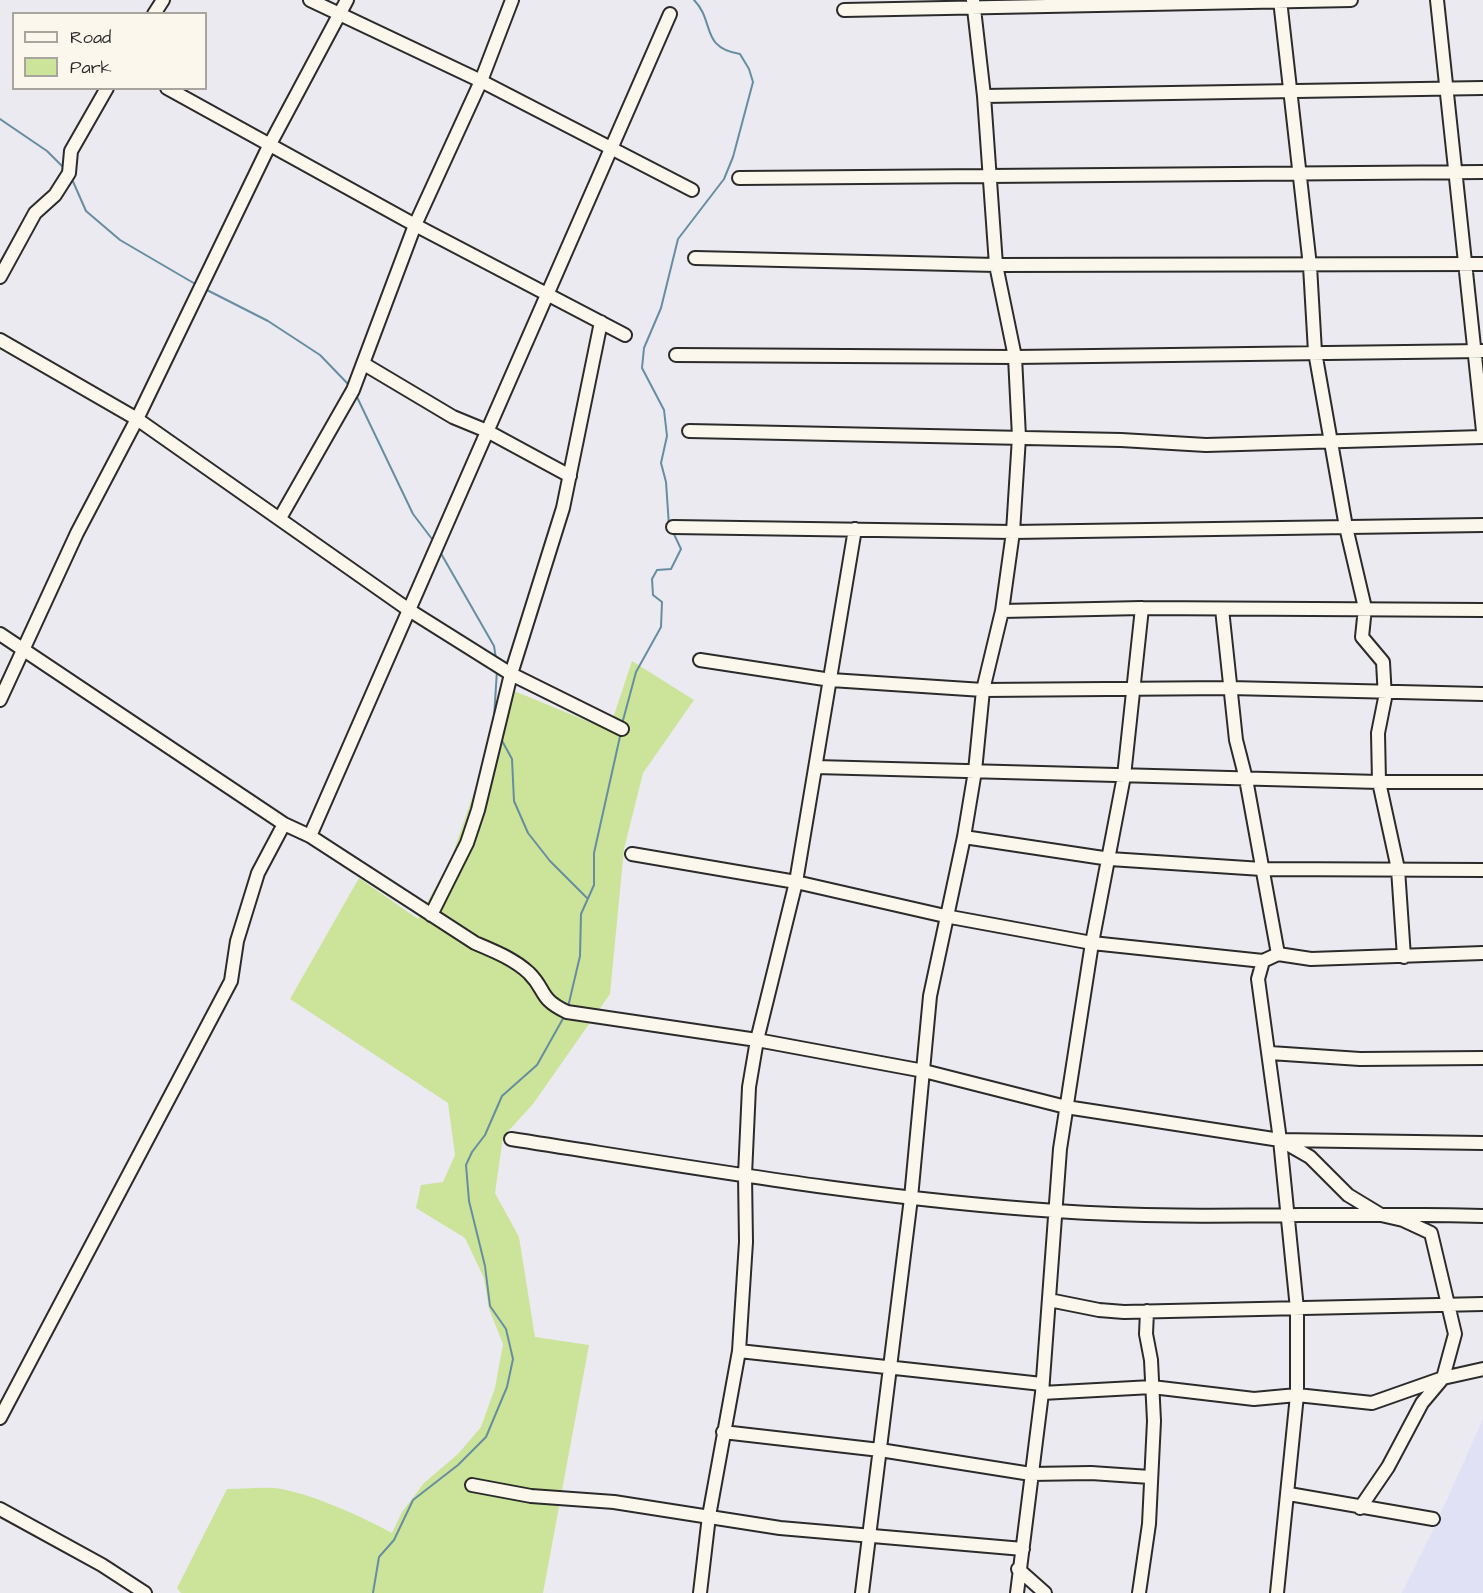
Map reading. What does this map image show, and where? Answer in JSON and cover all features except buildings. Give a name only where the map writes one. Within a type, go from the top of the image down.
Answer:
[{"type":"street","points":[[310,0],[481,81],[692,190]]},
{"type":"street","points":[[0,700],[77,533],[138,419],[269,146],[347,0]]},
{"type":"street","points":[[280,518],[353,390],[415,225],[481,81],[512,0]]},
{"type":"street","points":[[844,10],[973,4],[1351,0]]},
{"type":"street","points":[[1437,0],[1454,172],[1478,351],[1483,431]]},
{"type":"street","points":[[1280,2],[1310,266],[1315,352],[1346,527],[1365,608],[1362,637],[1383,662],[1386,691],[1378,733],[1379,782],[1398,869],[1404,957]]},
{"type":"street","points":[[862,1593],[911,1198],[930,996],[945,916],[964,837],[975,771],[983,690],[1002,611],[1013,532],[1019,437],[1015,357],[996,265],[984,96],[973,4]]},
{"type":"street","points":[[310,836],[670,14]]},
{"type":"street","points":[[984,96],[1447,90],[1483,87]]},
{"type":"street","points":[[0,277],[35,213],[55,195],[69,173],[71,151],[106,90]]},
{"type":"street","points":[[171,90],[415,225],[626,335]]},
{"type":"street","points":[[739,178],[1483,172]]},
{"type":"street","points":[[695,258],[996,265],[1483,264]]},
{"type":"street","points":[[431,915],[467,843],[511,674],[563,508],[601,322]]},
{"type":"street","points":[[0,340],[138,419],[409,610],[511,674],[622,729]]},
{"type":"street","points":[[676,356],[1015,357],[1478,351]]},
{"type":"street","points":[[364,364],[453,417],[487,431],[570,476]]},
{"type":"street","points":[[689,431],[1019,437],[1206,445],[1483,437]]},
{"type":"street","points":[[673,527],[1013,532],[1483,525]]},
{"type":"street","points":[[700,1593],[709,1516],[739,1351],[746,1242],[745,1175],[749,1087],[757,1040],[796,882],[855,529]]},
{"type":"street","points":[[1002,611],[1142,608],[1483,610]]},
{"type":"street","points":[[1017,1593],[1018,1569],[1023,1549],[1042,1389],[1066,1107],[1092,943],[1110,860],[1124,776],[1142,608]]},
{"type":"street","points":[[1222,609],[1236,740],[1246,779],[1278,954]]},
{"type":"street","points":[[0,634],[284,824],[310,836],[475,943],[502,955],[529,973],[549,1004],[567,1012],[757,1040],[924,1071],[1066,1107],[1280,1140],[1483,1143]]},
{"type":"street","points":[[700,660],[831,680],[983,690],[1230,687],[1483,694]]},
{"type":"street","points":[[816,767],[1379,782],[1483,782]]},
{"type":"street","points":[[0,1418],[231,981],[237,941],[258,873],[284,824]]},
{"type":"street","points":[[964,837],[1110,860],[1262,869],[1483,870]]},
{"type":"street","points":[[632,854],[796,882],[945,916],[1092,943],[1263,961],[1278,954],[1311,959],[1483,953]]},
{"type":"street","points":[[1263,961],[1258,979],[1270,1053],[1297,1309],[1298,1395],[1277,1593]]},
{"type":"street","points":[[1270,1053],[1359,1059],[1483,1058]]},
{"type":"street","points":[[511,1139],[911,1198],[1056,1211],[1288,1217],[1483,1216]]},
{"type":"street","points":[[1280,1140],[1310,1157],[1348,1195],[1381,1215],[1403,1220],[1431,1233],[1441,1282],[1449,1304],[1455,1334],[1443,1378],[1422,1403],[1388,1467],[1360,1508]]},
{"type":"street","points":[[1049,1300],[1099,1310],[1147,1311],[1483,1304]]},
{"type":"street","points":[[1139,1593],[1149,1524],[1154,1421],[1151,1360],[1146,1334],[1147,1311]]},
{"type":"street","points":[[739,1351],[890,1367],[1042,1389],[1152,1387],[1254,1399],[1298,1395],[1372,1403],[1443,1378],[1483,1369]]},
{"type":"street","points":[[723,1432],[880,1450],[1031,1474],[1090,1473],[1150,1477]]},
{"type":"street","points":[[472,1485],[531,1496],[614,1502],[780,1528],[1023,1549]]},
{"type":"street","points":[[1289,1494],[1433,1519]]},
{"type":"street","points":[[0,1509],[102,1565],[145,1593]]},
{"type":"street","points":[[1018,1569],[1045,1593]]},
{"type":"shaded area","points":[[1483,1419],[1483,1593],[1402,1593],[1435,1526]]},
{"type":"green space","points":[[632,661],[694,700],[643,773],[624,849],[610,994],[533,1104],[503,1137],[495,1193],[519,1237],[535,1337],[589,1345],[543,1593],[181,1593],[177,1588],[227,1489],[274,1488],[302,1494],[392,1533],[402,1512],[424,1483],[458,1454],[481,1427],[495,1388],[503,1344],[489,1309],[484,1278],[465,1238],[416,1208],[421,1185],[443,1182],[455,1155],[448,1103],[290,999],[359,878],[418,919],[451,859],[483,766],[502,686],[609,730]]},
{"type":"waterway","points":[[669,526],[666,482],[661,463],[667,436],[664,410],[642,368],[644,348],[661,308],[678,239],[724,179],[733,157],[753,82],[749,69],[740,54],[727,51],[713,40],[704,16],[694,0]]},
{"type":"waterway","points":[[0,119],[47,151],[64,168]]},
{"type":"waterway","points":[[71,177],[86,211],[120,240],[197,285]]},
{"type":"waterway","points":[[205,289],[268,321],[320,355],[349,385]]},
{"type":"waterway","points":[[356,395],[413,514],[435,543]]},
{"type":"waterway","points":[[622,724],[636,672],[661,627],[662,602],[653,595],[652,579],[657,570],[671,569],[681,549],[672,530]]},
{"type":"waterway","points":[[439,550],[494,646],[496,659]]},
{"type":"waterway","points":[[494,718],[497,670]]},
{"type":"waterway","points":[[568,1007],[580,956],[581,914],[594,885],[594,853],[621,732]]},
{"type":"waterway","points":[[500,737],[512,759],[514,801],[528,833],[550,861],[587,898]]},
{"type":"waterway","points":[[373,1593],[379,1557],[394,1540],[413,1500],[458,1465],[486,1437],[507,1387],[513,1359],[506,1329],[490,1306],[485,1266],[469,1201],[466,1165],[472,1152],[485,1135],[502,1096],[537,1065],[565,1015]]}]
